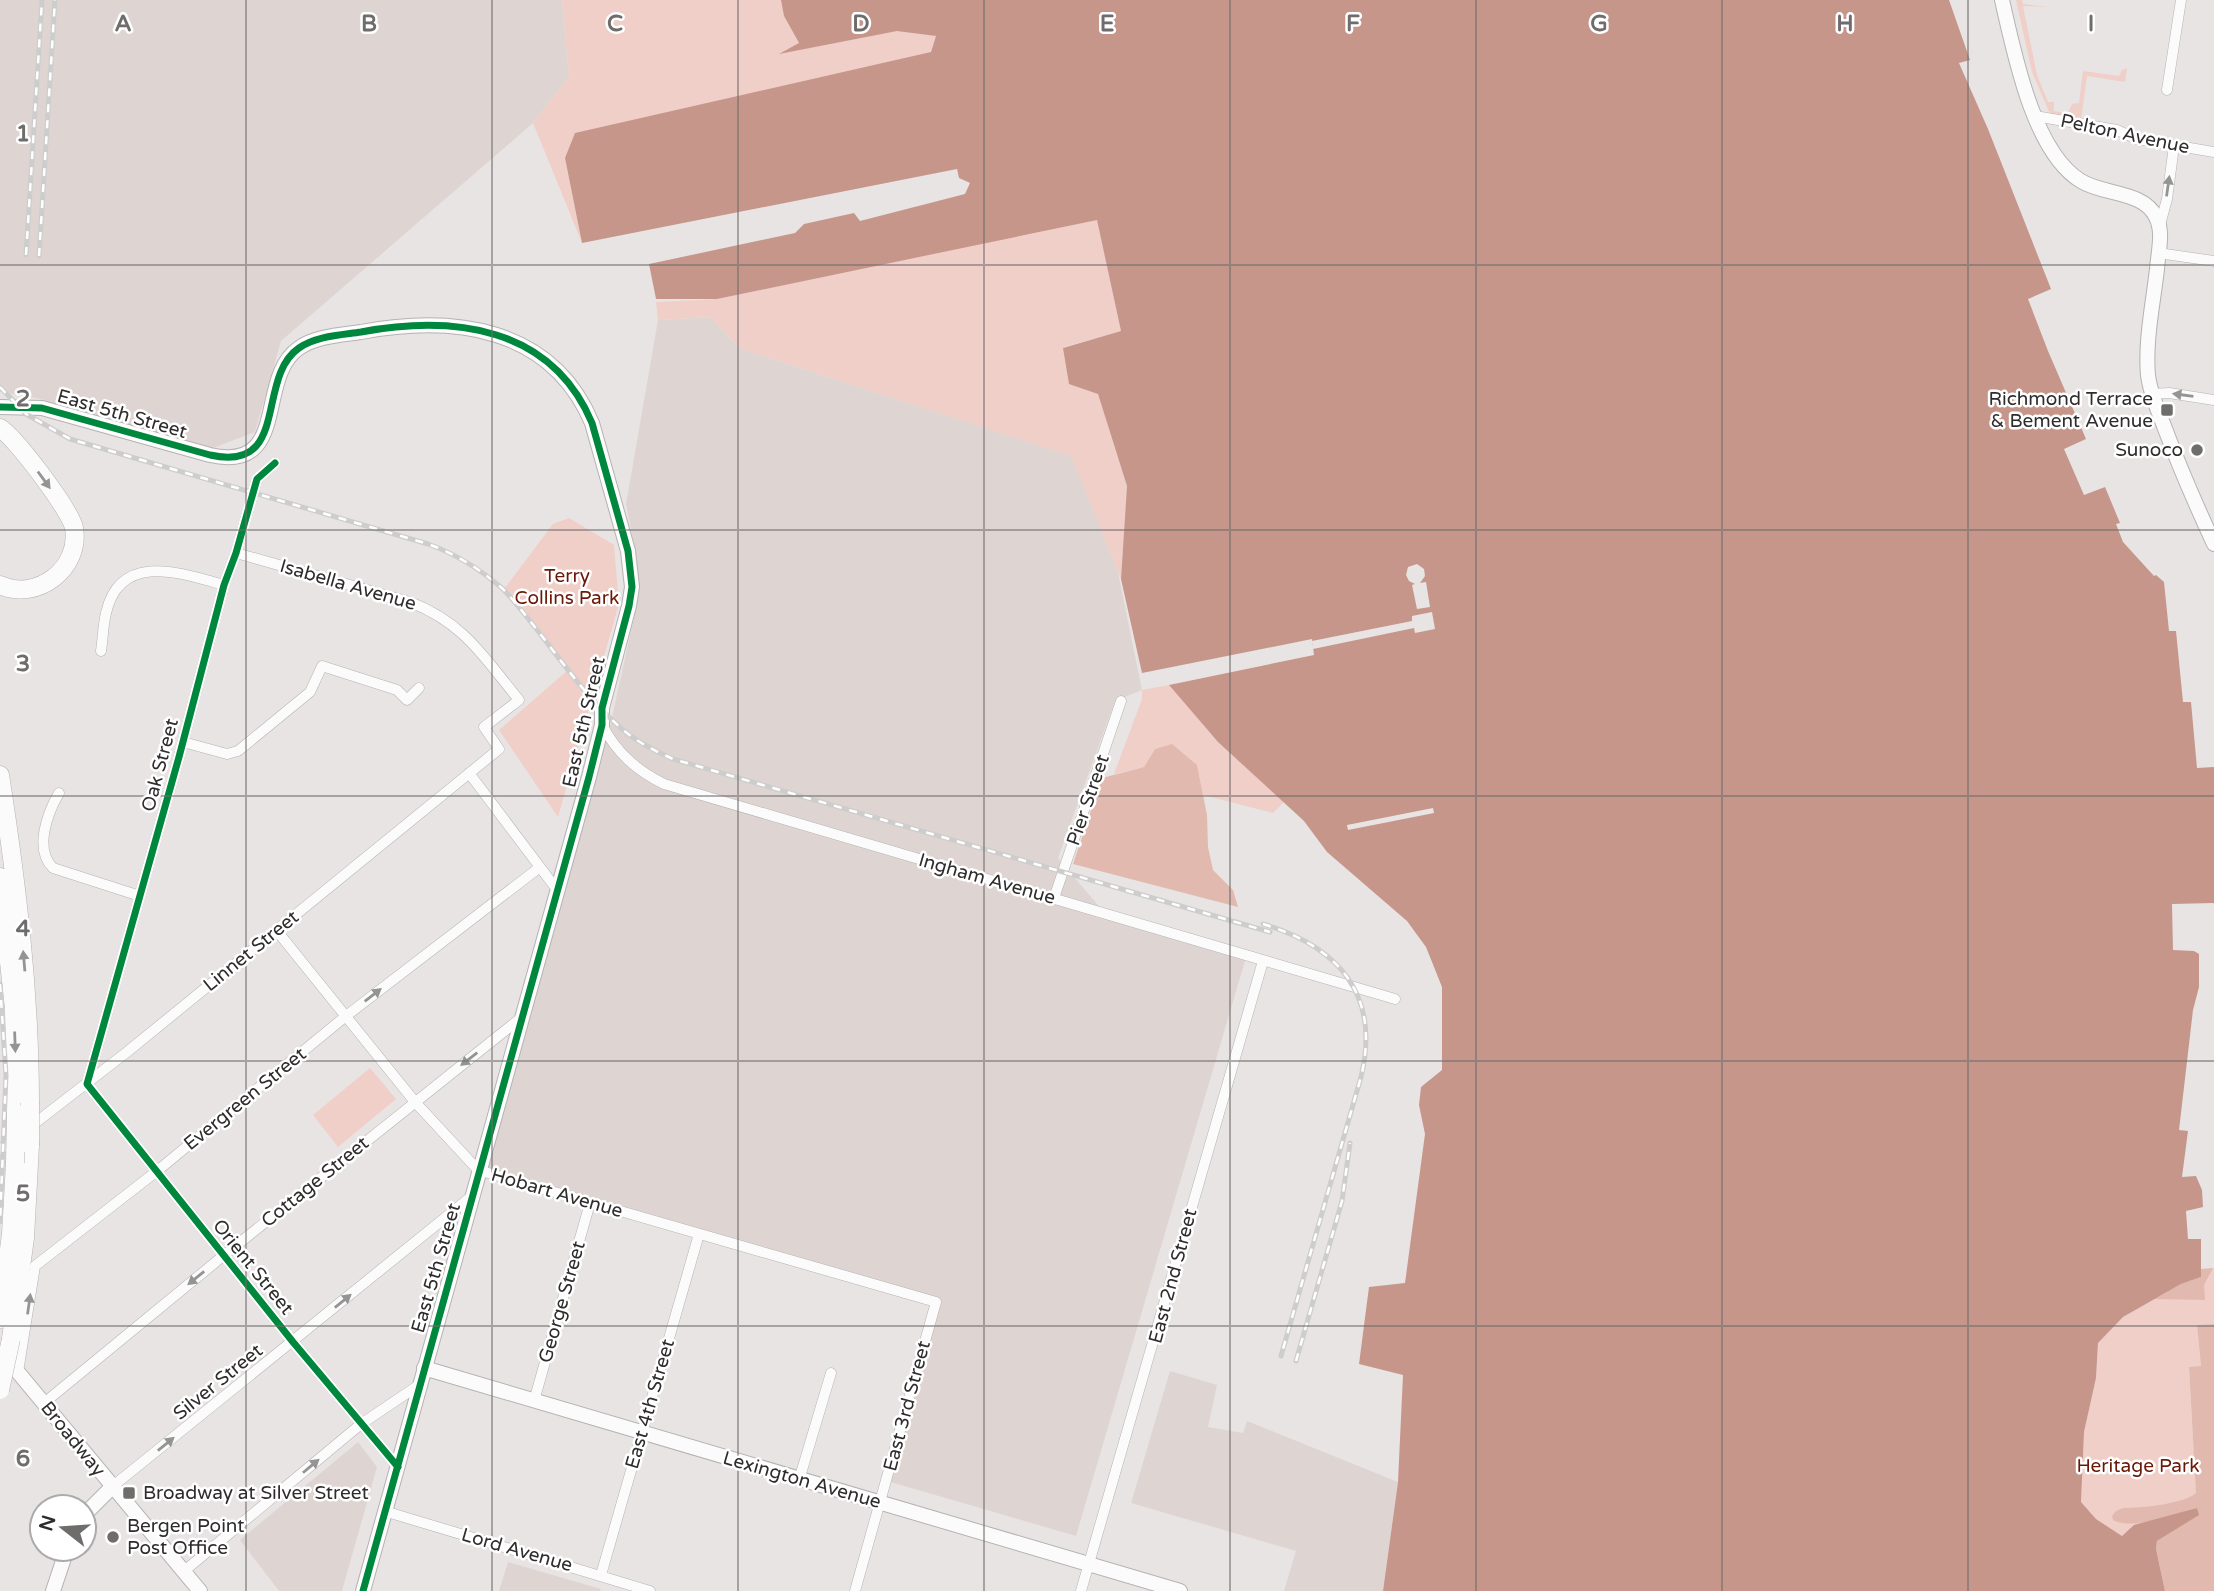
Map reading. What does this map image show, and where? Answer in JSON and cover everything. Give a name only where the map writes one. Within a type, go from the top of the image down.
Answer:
[{"type":"highway","points":[[0,428],[18,444],[66,509],[74,526],[75,542],[71,557],[51,581],[35,588],[20,590],[0,584]]},
{"type":"highway","points":[[0,775],[14,864],[24,957],[23,1108],[0,1319]]},
{"type":"highway","points":[[0,877],[23,1108],[30,1145],[24,1238],[0,1390]]},
{"type":"street","points":[[2002,0],[2016,62],[2035,116],[2051,150],[2066,170],[2091,187],[2143,202],[2152,211],[2160,226]]},
{"type":"street","points":[[2167,90],[2181,0]]},
{"type":"street","name":"Pelton Avenue","points":[[2035,116],[2117,130],[2137,139],[2214,152]]},
{"type":"street","points":[[2174,146],[2160,226],[2148,359],[2152,394],[2183,476],[2214,544]]},
{"type":"street","points":[[2158,253],[2214,261]]},
{"type":"street","name":"East 5th Street","points":[[0,407],[42,408],[225,459],[238,457],[251,452],[258,444],[265,431],[285,362],[300,348],[330,337],[396,325],[425,323],[480,330],[508,339],[532,352],[571,386],[584,404],[592,423],[628,551],[632,587],[629,606],[601,708],[602,725],[558,891],[478,1170],[363,1591]]},
{"type":"street","points":[[2152,394],[2169,393],[2214,400]]},
{"type":"street","name":"Oak Street","points":[[87,1084],[224,585],[257,479],[275,463]]},
{"type":"street","name":"Isabella Avenue","points":[[236,553],[410,602],[452,622],[519,700],[484,727],[499,749]]},
{"type":"street","points":[[101,651],[106,611],[115,591],[124,580],[143,572],[157,570],[224,585]]},
{"type":"street","points":[[183,742],[227,754],[238,751],[300,701],[316,683],[322,666],[397,690],[407,700],[419,688]]},
{"type":"street","name":"Pier Street","points":[[1054,898],[1121,701]]},
{"type":"street","name":"Ingham Avenue","points":[[602,725],[622,755],[645,775],[664,784],[1395,999]]},
{"type":"street","name":"Linnet Street","points":[[0,1150],[87,1084],[499,749]]},
{"type":"street","points":[[469,773],[558,891]]},
{"type":"street","points":[[59,793],[46,823],[43,848],[47,862],[53,868],[140,896]]},
{"type":"street","name":"Evergreen Street","points":[[19,1371],[35,1266],[157,1171],[346,1016],[540,867]]},
{"type":"street","name":"Hobart Avenue","points":[[276,931],[415,1102],[478,1170],[936,1302]]},
{"type":"street","name":"East 2nd Street","points":[[1082,1591],[1263,961]]},
{"type":"street","name":"Cottage Street","points":[[44,1403],[522,1017]]},
{"type":"street","name":"Orient Street","points":[[87,1084],[223,1256],[398,1467]]},
{"type":"street","name":"Silver Street","points":[[113,1486],[472,1196]]},
{"type":"street","name":"George Street","points":[[534,1401],[590,1203]]},
{"type":"street","name":"East 4th Street","points":[[601,1575],[699,1234]]},
{"type":"street","name":"East 3rd Street","points":[[855,1591],[936,1302]]},
{"type":"street","name":"Broadway","points":[[5,1345],[19,1371],[44,1403],[200,1591]]},
{"type":"street","name":"Lexington Avenue","points":[[424,1368],[1180,1591]]},
{"type":"street","points":[[799,1480],[831,1373]]},
{"type":"street","points":[[183,1572],[361,1424],[419,1385]]},
{"type":"street","points":[[98,1501],[113,1486]]},
{"type":"street","name":"Lord Avenue","points":[[384,1511],[601,1575],[618,1586],[650,1591]]},
{"type":"street","points":[[53,1591],[62,1563]]},
{"type":"shaded area","points":[[0,0],[562,0],[569,77],[533,123],[281,341],[255,432],[213,448],[36,398],[0,392]]},
{"type":"shaded area","points":[[781,0],[1949,0],[1970,60],[1959,63],[2051,289],[2028,299],[2086,439],[2064,449],[2084,495],[2105,487],[2120,523],[2116,524],[2123,542],[2154,576],[2164,582],[2169,631],[2176,631],[2183,702],[2191,702],[2197,768],[2214,767],[2214,903],[2172,904],[2173,950],[2194,951],[2199,954],[2199,987],[2193,1010],[2179,1130],[2188,1131],[2182,1177],[2196,1176],[2202,1190],[2203,1207],[2186,1211],[2188,1239],[2201,1239],[2201,1277],[2181,1284],[2123,1317],[2098,1343],[2096,1378],[2084,1432],[2081,1502],[2096,1519],[2122,1536],[2134,1525],[2197,1508],[2199,1515],[2157,1541],[2156,1549],[2165,1591],[1383,1591],[1398,1482],[1403,1375],[1359,1364],[1369,1287],[1405,1283],[1425,1134],[1419,1105],[1421,1087],[1442,1070],[1442,987],[1426,947],[1407,921],[1327,852],[1304,821],[1218,742],[1169,685],[1314,655],[1312,639],[1142,673],[1121,579],[1127,486],[1098,394],[1069,384],[1063,348],[1121,331],[1097,220],[717,299],[656,299],[649,264],[795,233],[804,224],[854,213],[860,221],[965,194],[970,183],[959,178],[957,169],[582,243],[565,158],[575,133],[931,52],[936,36],[897,31],[779,54],[799,43],[784,16]]},
{"type":"shaded area","points":[[711,317],[739,348],[1072,456],[1118,572],[1142,690],[1115,701],[1058,858],[1102,910],[1247,954],[1076,1536],[887,1481],[937,1302],[479,1168],[570,871],[611,722],[636,608],[637,559],[626,504],[658,320]]},
{"type":"shaded area","points":[[1172,744],[1197,765],[1207,815],[1208,847],[1213,870],[1233,890],[1238,907],[1073,864],[1102,778],[1144,767],[1155,749]]},
{"type":"shaded area","points":[[2213,1268],[2204,1285],[2205,1300],[2155,1299],[2181,1284],[2201,1277],[2201,1269]]},
{"type":"shaded area","points":[[2214,1324],[2214,1591],[2165,1591],[2156,1549],[2157,1541],[2198,1515],[2197,1508],[2143,1523],[2122,1523],[2113,1520],[2112,1516],[2123,1508],[2172,1503],[2196,1493],[2189,1367],[2201,1366],[2197,1325]]},
{"type":"shaded area","points":[[1170,1371],[1217,1385],[1208,1427],[1243,1433],[1247,1421],[1398,1482],[1383,1591],[1284,1591],[1296,1551],[1131,1503]]},
{"type":"shaded area","points":[[358,1442],[377,1467],[342,1591],[279,1591],[240,1540]]},
{"type":"shaded area","points":[[508,1562],[601,1589],[499,1591]]},
{"type":"green space","points":[[562,0],[781,0],[784,16],[799,44],[782,53],[897,30],[936,36],[931,52],[565,158],[582,243],[533,123],[569,77]]},
{"type":"green space","points":[[2016,0],[2022,0],[2023,4],[2050,7],[2023,6],[2037,75],[2048,102],[2054,102],[2054,111],[2068,113],[2072,104],[2079,103],[2083,71],[2119,76],[2122,70],[2127,68],[2125,82],[2087,76],[2081,119],[2050,114],[2032,72]]},
{"type":"green space","points":[[1097,219],[1121,331],[1064,347],[1098,394],[1127,486],[1121,579],[1071,456],[739,348],[711,317],[658,320],[656,302],[717,299]]},
{"type":"green space","name":"Terry Collins Park","points":[[569,518],[614,545],[619,604],[558,817],[499,730],[569,669],[505,588],[553,524]]},
{"type":"green space","points":[[1169,685],[1218,742],[1284,802],[1273,813],[1203,795],[1197,765],[1155,749],[1144,767],[1114,774],[1142,699],[1142,690]]},
{"type":"green space","points":[[370,1068],[396,1099],[338,1147],[313,1115]]},
{"type":"green space","name":"Heritage Park","points":[[2214,1268],[2214,1324],[2197,1325],[2201,1367],[2189,1368],[2197,1508],[2122,1536],[2096,1519],[2081,1502],[2084,1432],[2096,1378],[2098,1343],[2123,1317],[2181,1284],[2201,1277],[2201,1269]]},
{"type":"pier","points":[[1417,564],[1424,569],[1425,576],[1420,583],[1426,582],[1430,607],[1417,609],[1412,585],[1415,584],[1409,581],[1406,575],[1408,567]]},
{"type":"pier","points":[[1432,612],[1435,629],[1415,633],[1414,628],[1313,649],[1312,641],[1412,621],[1412,616]]},
{"type":"pier","points":[[1433,808],[1434,813],[1348,830],[1347,825]]},
{"type":"railway","points":[[26,255],[42,0]]},
{"type":"railway","points":[[39,256],[55,0]]},
{"type":"railway","points":[[0,387],[26,414],[70,439],[428,544],[458,557],[503,589],[575,679],[622,729],[646,746],[673,759],[1270,932]]},
{"type":"railway","points":[[1263,924],[1313,946],[1333,961],[1348,978],[1359,999],[1365,1022],[1366,1048],[1361,1077],[1281,1356]]},
{"type":"railway","points":[[0,984],[6,1075],[0,1222]]},
{"type":"railway","points":[[1296,1361],[1342,1201],[1350,1143]]},
{"type":"cycle path","points":[[0,407],[42,408],[210,455],[235,457],[252,450],[262,437],[278,380],[286,362],[299,348],[329,337],[430,325],[464,328],[496,335],[525,347],[552,365],[574,391],[592,423],[628,551],[632,587],[629,606],[602,708],[602,725],[589,777],[363,1591]]},
{"type":"cycle path","points":[[275,463],[257,479],[224,585],[179,757],[87,1084],[293,1342],[398,1467]]},
{"type":"place","name":"Richmond Terrace & Bement Avenue","points":[[2167,410]]},
{"type":"place","name":"Sunoco","points":[[2197,450]]},
{"type":"place","name":"Broadway at Silver Street","points":[[129,1493]]},
{"type":"place","name":"Bergen Point Post Office","points":[[113,1537]]}]
